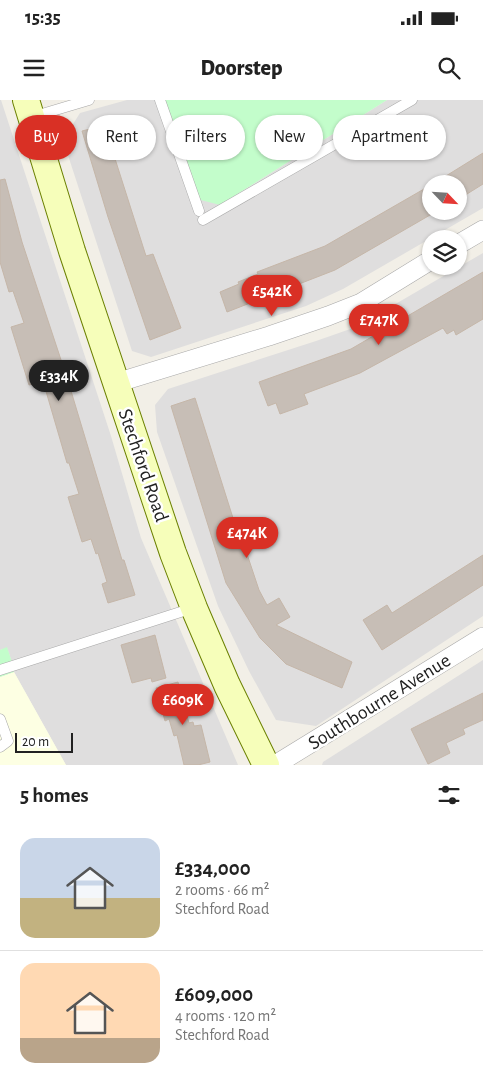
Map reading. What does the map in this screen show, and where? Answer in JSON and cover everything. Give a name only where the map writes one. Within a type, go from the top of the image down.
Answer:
[{"type":"main road","name":"Stechford Road","points":[[29,109],[72,251],[173,553],[227,685],[266,765]]},
{"type":"street","points":[[467,239],[483,230]]},
{"type":"street","points":[[116,383],[328,316],[361,303],[422,266]]},
{"type":"street","name":"Southbourne Avenue","points":[[275,765],[483,637]]},
{"type":"lane","points":[[29,109],[89,100]]},
{"type":"lane","points":[[160,100],[201,216],[412,100]]},
{"type":"lane","points":[[0,670],[194,608]]},
{"type":"lane","points":[[0,719],[8,741],[0,747]]},
{"type":"shaded area","points":[[1,100],[15,143],[15,160],[21,160],[111,436],[141,538],[238,765],[66,765],[14,672],[7,648],[0,650]]},
{"type":"shaded area","points":[[127,100],[162,100],[170,115],[166,115],[166,160],[195,160],[220,205],[292,160],[323,160],[323,140],[333,134],[333,160],[446,160],[446,115],[363,115],[387,100],[483,100],[483,208],[468,217],[468,175],[422,175],[422,220],[462,220],[445,230],[422,230],[422,243],[343,289],[306,306],[151,357],[132,351],[70,160],[77,160],[77,118],[80,113]]},
{"type":"shaded area","points":[[483,253],[483,616],[316,726],[276,720],[249,671],[218,606],[157,432],[155,405],[168,389],[356,327],[445,275],[467,275],[467,262]]},
{"type":"shaded area","points":[[483,660],[483,765],[322,765],[323,762]]},
{"type":"shaded area","points":[[14,672],[66,765],[0,765],[0,677]]},
{"type":"green space","points":[[162,100],[387,100],[363,115],[333,115],[333,134],[323,140],[323,115],[255,115],[255,160],[292,160],[220,205],[197,199],[183,160],[245,160],[245,115],[167,115]]},
{"type":"green space","points":[[7,647],[14,672],[0,677],[0,650]]},
{"type":"building","points":[[87,130],[87,148],[82,131]]},
{"type":"building","points":[[483,153],[483,184],[468,193],[468,175],[448,175]]},
{"type":"building","points":[[91,160],[115,160],[146,256],[153,254],[181,328],[150,340]]},
{"type":"building","points":[[5,179],[22,242],[68,381],[122,560],[124,560],[135,595],[108,603],[102,584],[107,582],[98,553],[96,554],[91,539],[82,542],[68,497],[79,494],[69,463],[67,463],[43,381],[29,385],[11,327],[24,323],[13,291],[9,292],[0,262],[0,180]]},
{"type":"building","points":[[422,190],[422,220],[335,270],[227,312],[220,292],[258,274],[257,272],[325,246]]},
{"type":"building","points":[[483,272],[483,319],[456,335],[454,330],[447,334],[443,328],[360,373],[304,394],[308,404],[280,414],[276,403],[268,406],[259,382],[351,349]]},
{"type":"building","points":[[195,398],[239,537],[241,536],[259,590],[267,605],[279,598],[290,617],[276,625],[352,662],[342,688],[286,664],[260,638],[226,583],[171,406]]},
{"type":"building","points":[[483,555],[483,585],[382,650],[363,620],[387,605],[392,613]]},
{"type":"building","points":[[155,635],[166,678],[152,682],[151,678],[132,683],[121,645]]},
{"type":"building","points":[[178,682],[189,723],[193,722],[194,726],[201,725],[210,762],[198,765],[184,765],[177,735],[174,736],[169,719],[165,721],[156,688]]},
{"type":"building","points":[[483,693],[483,720],[463,729],[465,734],[446,743],[450,753],[428,764],[411,729]]}]
